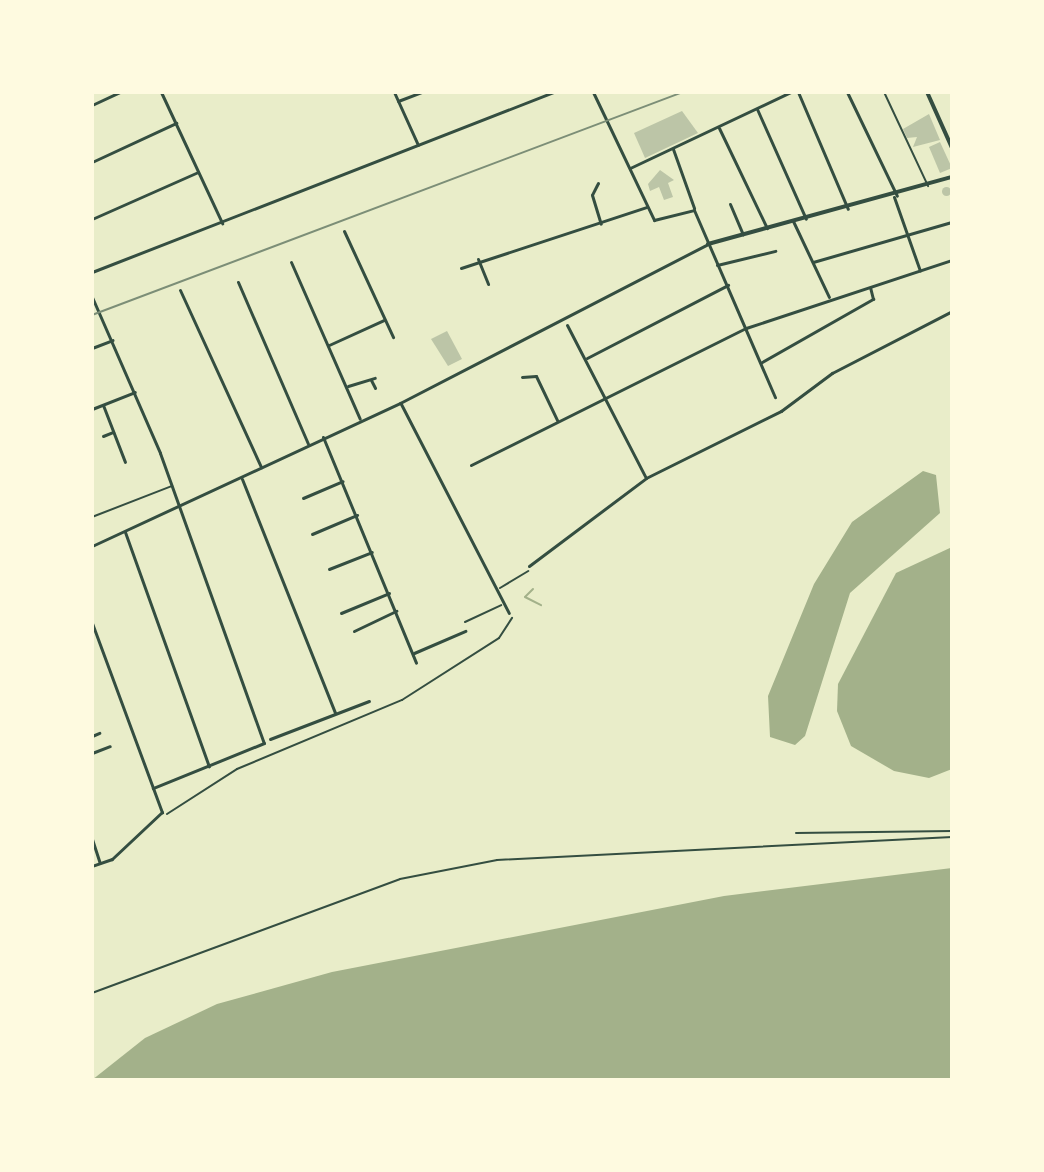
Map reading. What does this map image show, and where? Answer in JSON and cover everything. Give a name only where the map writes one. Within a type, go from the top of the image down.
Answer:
[{"type":"street","points":[[92,105],[120,92]]},
{"type":"street","points":[[161,92],[222,224]]},
{"type":"street","points":[[394,92],[418,145]]},
{"type":"street","points":[[398,101],[421,92]]},
{"type":"street","points":[[92,272],[222,224],[553,92]]},
{"type":"street","points":[[593,92],[646,206],[659,223],[694,210]]},
{"type":"street","points":[[630,168],[791,92]]},
{"type":"street","points":[[798,92],[848,209]]},
{"type":"street","points":[[847,92],[896,197],[920,271]]},
{"type":"street","points":[[884,92],[928,186]]},
{"type":"street","points":[[927,92],[952,148]]},
{"type":"street","points":[[757,109],[806,219]]},
{"type":"street","points":[[92,162],[176,123]]},
{"type":"street","points":[[719,128],[767,228]]},
{"type":"street","points":[[673,149],[694,210],[775,397]]},
{"type":"street","points":[[92,219],[199,172]]},
{"type":"street","points":[[92,546],[180,510],[308,444],[400,403],[708,244],[896,197],[952,177]]},
{"type":"street","points":[[590,180],[596,185],[601,224]]},
{"type":"street","points":[[730,204],[743,234]]},
{"type":"street","points":[[461,268],[478,259],[517,254],[646,206]]},
{"type":"street","points":[[793,221],[830,299]]},
{"type":"street","points":[[813,262],[952,222]]},
{"type":"street","points":[[344,231],[393,337]]},
{"type":"street","points":[[717,265],[775,251]]},
{"type":"street","points":[[478,259],[488,284]]},
{"type":"street","points":[[471,465],[746,328],[952,260]]},
{"type":"street","points":[[291,262],[361,420]]},
{"type":"street","points":[[238,282],[308,444]]},
{"type":"street","points":[[587,358],[728,285]]},
{"type":"street","points":[[762,362],[873,299],[870,287]]},
{"type":"street","points":[[180,290],[261,467]]},
{"type":"street","points":[[92,297],[113,340],[172,486],[263,739],[209,766],[153,788]]},
{"type":"street","points":[[529,566],[646,478],[781,411],[832,373],[952,311]]},
{"type":"street","points":[[329,345],[385,320]]},
{"type":"street","points":[[567,325],[587,358],[646,478]]},
{"type":"street","points":[[92,348],[113,340]]},
{"type":"street","points":[[522,377],[536,376],[557,420]]},
{"type":"street","points":[[348,386],[373,379],[375,388]]},
{"type":"street","points":[[92,409],[135,392]]},
{"type":"street","points":[[540,399],[545,396]]},
{"type":"street","points":[[400,403],[501,605],[509,613]]},
{"type":"street","points":[[103,405],[125,462]]},
{"type":"street","points":[[103,436],[113,432]]},
{"type":"street","points":[[323,437],[416,663]]},
{"type":"street","points":[[242,479],[335,713]]},
{"type":"street","points":[[303,498],[343,481]]},
{"type":"street","points":[[92,517],[172,486]]},
{"type":"street","points":[[312,534],[357,515]]},
{"type":"street","points":[[125,532],[209,766]]},
{"type":"street","points":[[329,569],[372,552]]},
{"type":"street","points":[[341,613],[389,592]]},
{"type":"street","points":[[465,622],[501,605]]},
{"type":"street","points":[[354,631],[396,611]]},
{"type":"street","points":[[92,623],[164,813],[92,866]]},
{"type":"street","points":[[412,654],[465,631]]},
{"type":"street","points":[[270,739],[369,701]]},
{"type":"street","points":[[92,736],[99,733]]},
{"type":"street","points":[[92,753],[110,746]]},
{"type":"street","points":[[796,833],[952,831]]},
{"type":"street","points":[[92,839],[100,863]]},
{"type":"path","points":[[494,591],[529,566]]},
{"type":"path","points":[[164,813],[237,769],[402,700],[499,638],[509,613]]},
{"type":"path","points":[[92,993],[400,879],[497,860],[952,837]]},
{"type":"shaded area","points":[[923,471],[936,475],[940,513],[850,593],[805,736],[795,745],[770,737],[768,696],[814,584],[852,522]]},
{"type":"shaded area","points":[[952,547],[952,769],[929,778],[894,771],[851,746],[837,711],[838,684],[896,573]]},
{"type":"shaded area","points":[[952,868],[952,1080],[92,1080],[145,1038],[217,1004],[332,972],[724,896]]},
{"type":"building","points":[[682,111],[698,133],[645,158],[634,133]]},
{"type":"building","points":[[929,114],[940,140],[913,147],[917,137],[907,138],[903,129]]},
{"type":"building","points":[[940,142],[952,168],[940,173],[929,147]]},
{"type":"building","points":[[660,170],[674,180],[668,183],[673,197],[664,200],[659,187],[650,191],[648,184]]},
{"type":"building","points":[[946,186],[951,191],[946,196],[941,191]]},
{"type":"building","points":[[447,331],[462,359],[448,366],[431,339]]},
{"type":"waterway","points":[[533,589],[525,597],[541,605]]},
{"type":"railway","points":[[92,315],[683,92]]}]
